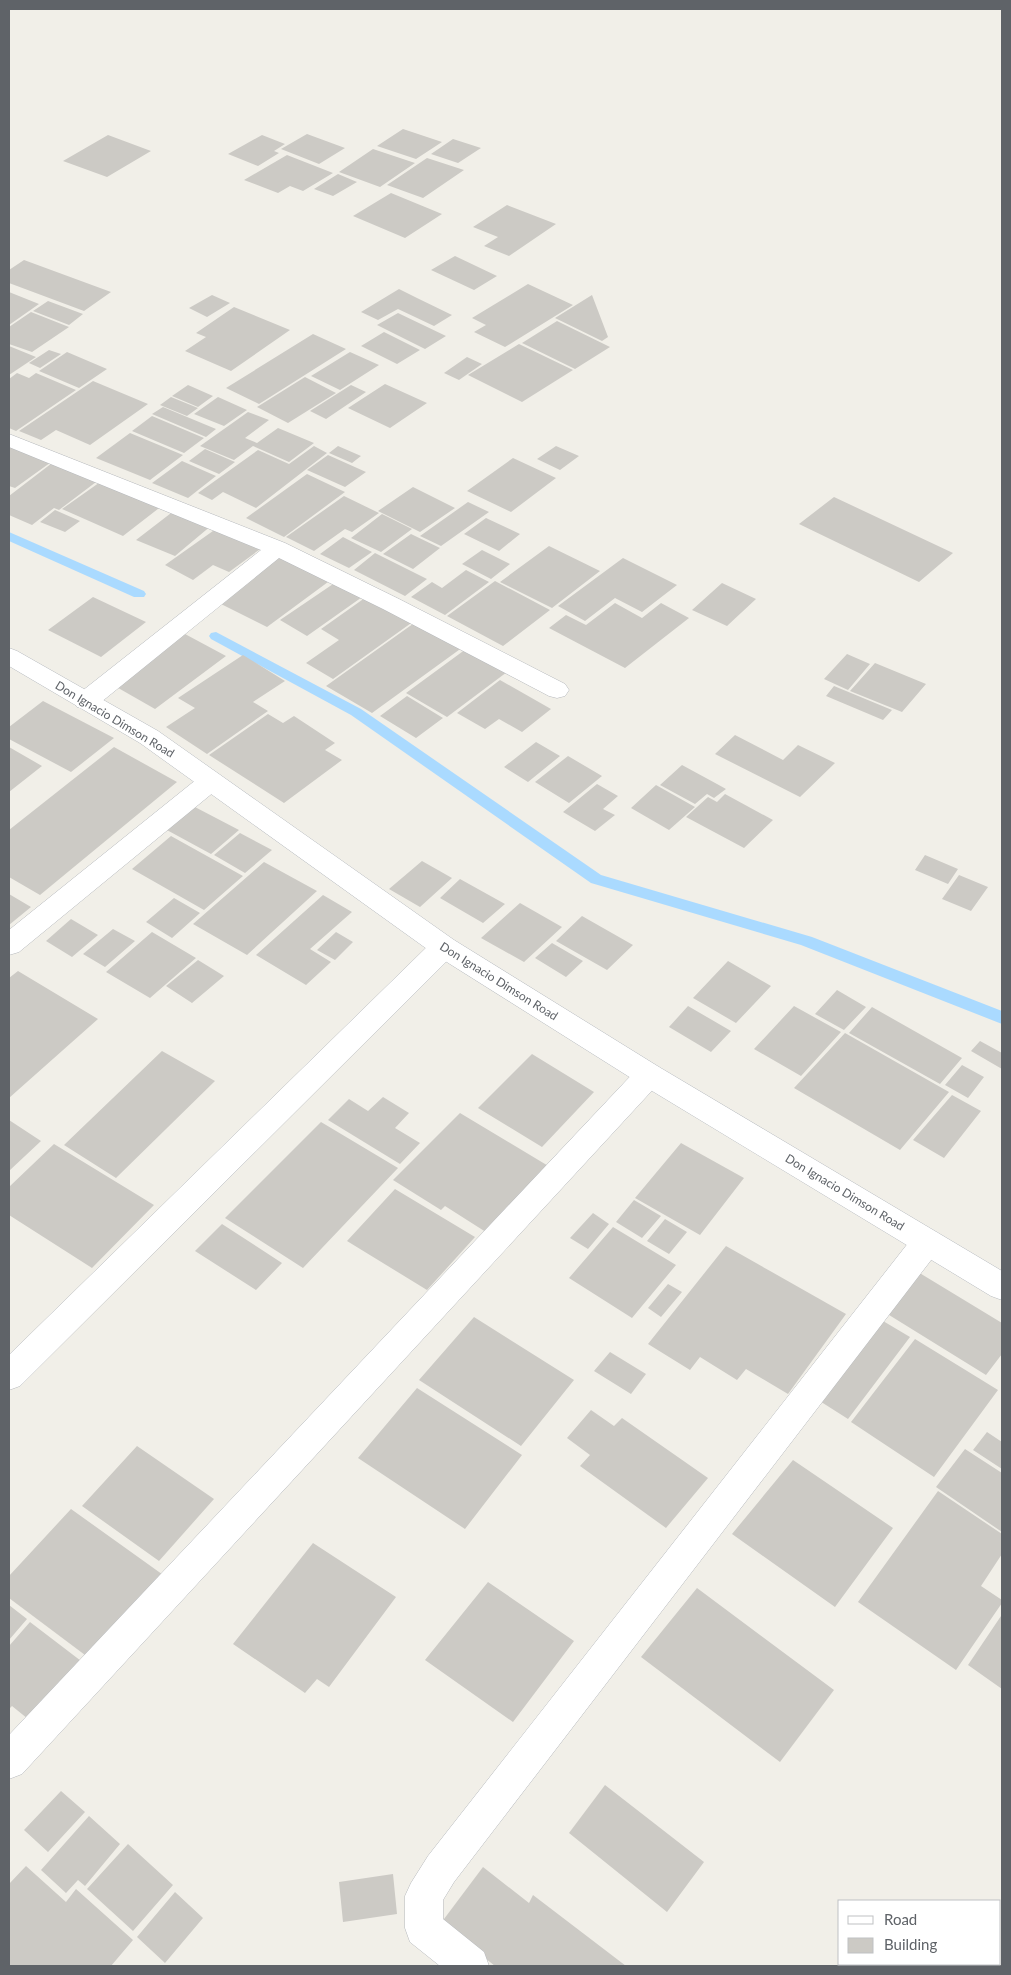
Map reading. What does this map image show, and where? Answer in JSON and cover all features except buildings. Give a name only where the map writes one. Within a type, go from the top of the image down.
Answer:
[{"type":"street","points":[[9,440],[277,548],[391,604],[557,690]]},
{"type":"street","points":[[86,701],[277,548]]},
{"type":"street","name":"Don Ignacio Dimson Road","points":[[9,656],[149,737],[444,948],[649,1075],[1002,1287]]},
{"type":"street","points":[[9,945],[211,781]]},
{"type":"street","points":[[9,1376],[444,948]]},
{"type":"street","points":[[9,1761],[649,1075]]},
{"type":"street","points":[[470,1966],[424,1928],[424,1896],[447,1861],[927,1242]]},
{"type":"waterway","points":[[9,536],[139,594]]},
{"type":"waterway","points":[[216,636],[356,712],[596,879],[806,941],[1002,1018]]}]
